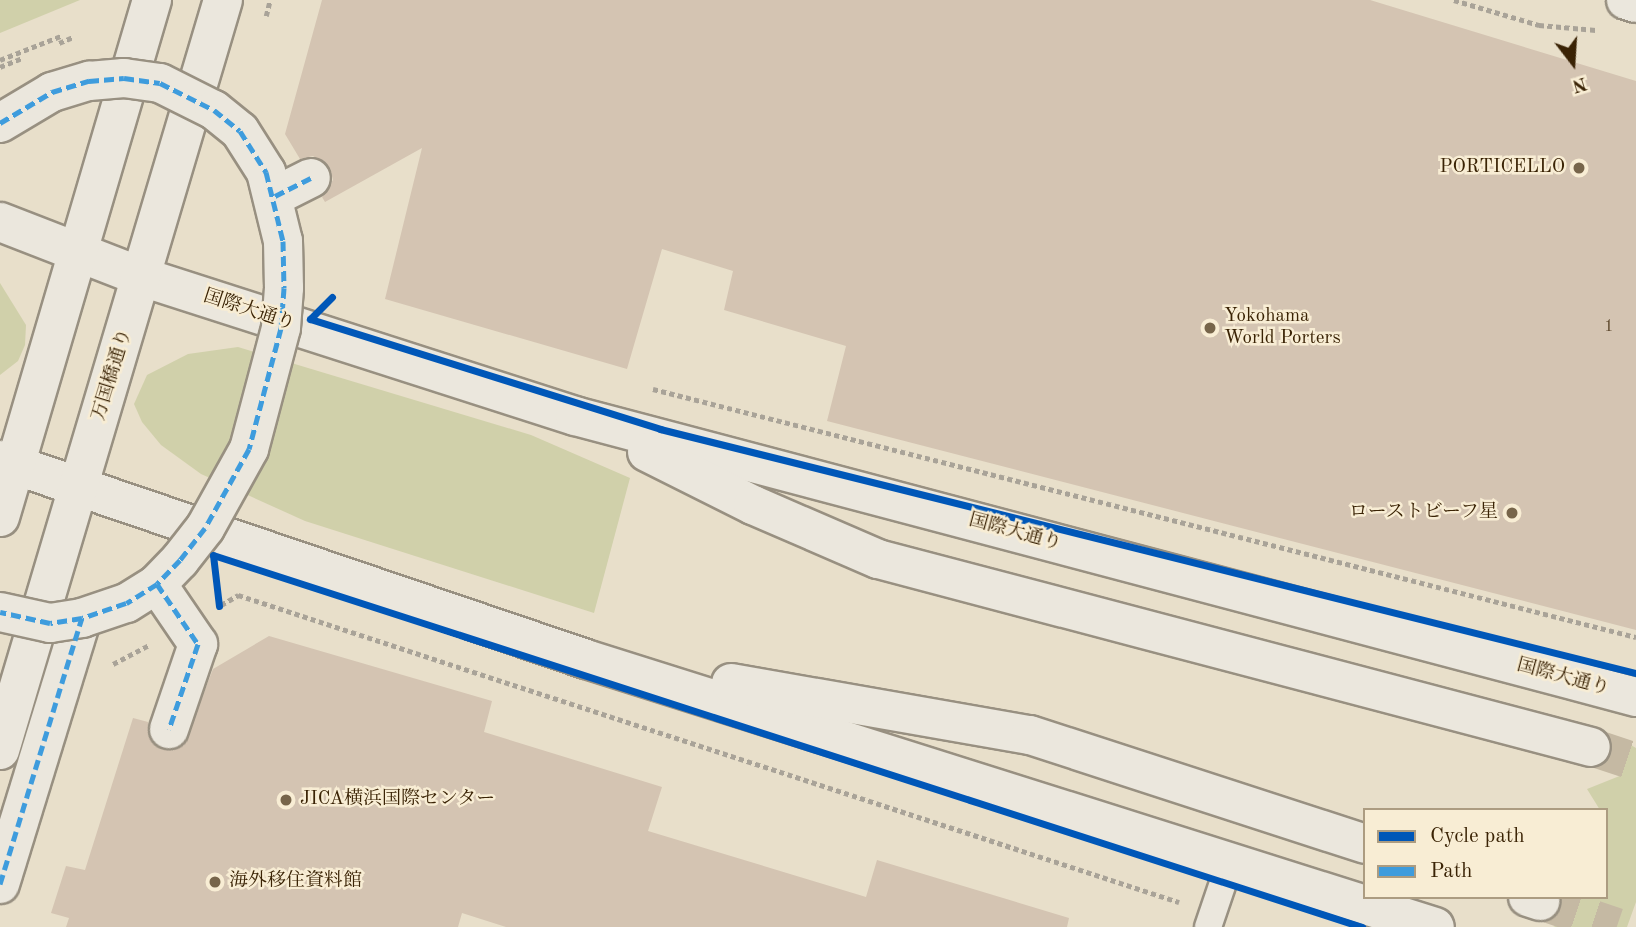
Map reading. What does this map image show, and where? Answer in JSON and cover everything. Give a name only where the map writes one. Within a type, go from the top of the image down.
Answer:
[{"type":"street","points":[[0,517],[8,463],[78,254],[152,0]]},
{"type":"street","name":"万国橋通り","points":[[0,750],[223,0]]},
{"type":"street","points":[[1616,15],[1636,3]]},
{"type":"street","points":[[0,612],[50,623],[82,618],[127,603],[158,584],[205,527],[249,449],[264,405],[281,328],[284,288],[275,196],[259,157],[240,131],[214,110],[160,83],[124,78],[89,81],[52,92],[1,120]]},
{"type":"street","points":[[275,196],[311,178]]},
{"type":"street","name":"国際大通り","points":[[0,222],[142,277],[575,416],[1636,697]]},
{"type":"street","points":[[575,416],[752,505],[878,559],[1591,747]]},
{"type":"street","points":[[8,463],[78,490],[586,659],[1435,927]]},
{"type":"street","points":[[158,584],[198,643],[169,729]]},
{"type":"street","points":[[0,884],[82,618]]},
{"type":"street","points":[[586,659],[1030,735],[1363,843]]},
{"type":"lane","points":[[1210,920],[1230,862]]},
{"type":"path","points":[[262,26],[270,0]]},
{"type":"path","points":[[1454,0],[1539,26],[1616,15]]},
{"type":"path","points":[[0,60],[61,36]]},
{"type":"path","points":[[650,389],[1636,637]]},
{"type":"path","points":[[217,593],[219,606],[238,595],[1210,920]]},
{"type":"path","points":[[103,670],[161,638]]},
{"type":"green space","points":[[0,0],[80,0],[0,33]]},
{"type":"green space","points":[[0,283],[26,325],[25,345],[18,361],[0,375]]},
{"type":"green space","points":[[238,347],[531,435],[630,478],[594,613],[305,521],[201,474],[161,445],[142,422],[134,404],[147,375],[188,354]]},
{"type":"green space","points":[[1622,740],[1636,748],[1636,902],[1627,927],[1553,927],[1575,918],[1565,899],[1608,899],[1608,808],[1599,808],[1587,789],[1622,775],[1602,744]]},
{"type":"building","name":"Yokohama World Porters","points":[[322,0],[1370,0],[1636,81],[1636,630],[827,421],[846,346],[724,310],[733,271],[662,249],[627,369],[385,299],[422,148],[325,202],[322,197],[333,180],[330,168],[313,156],[300,159],[285,134]]},
{"type":"building","name":"JICA横浜国際センター","points":[[269,636],[492,701],[484,732],[662,787],[648,831],[866,897],[877,860],[1069,918],[1067,927],[506,927],[462,913],[458,927],[66,927],[69,918],[51,913],[66,866],[85,870],[133,718],[148,722],[148,734],[161,749],[183,746],[213,669]]},
{"type":"tunnel","points":[[1591,747],[1636,762]]},
{"type":"tunnel","points":[[1540,901],[1617,927]]},
{"type":"marked path","points":[[0,123],[52,92],[89,81],[124,78],[160,83],[214,110],[240,131],[266,172],[283,241],[284,288],[281,328],[249,449],[205,528],[180,560],[157,584],[126,603],[82,618],[50,623],[0,612]]},
{"type":"marked path","points":[[275,196],[311,178]]},
{"type":"marked path","points":[[157,584],[198,644],[169,729]]},
{"type":"marked path","points":[[0,884],[82,618]]},
{"type":"cycle path","points":[[332,297],[310,319],[660,429],[1636,673]]},
{"type":"cycle path","points":[[219,606],[213,555],[1362,927]]},
{"type":"place","name":"PORTICELLO","points":[[1579,168]]},
{"type":"place","name":"Yokohama World Porters","points":[[1210,328]]},
{"type":"place","name":"ローストビーフ星","points":[[1512,513]]},
{"type":"place","name":"JICA横浜国際センター","points":[[286,800]]},
{"type":"place","name":"海外移住資料館","points":[[215,882]]}]
